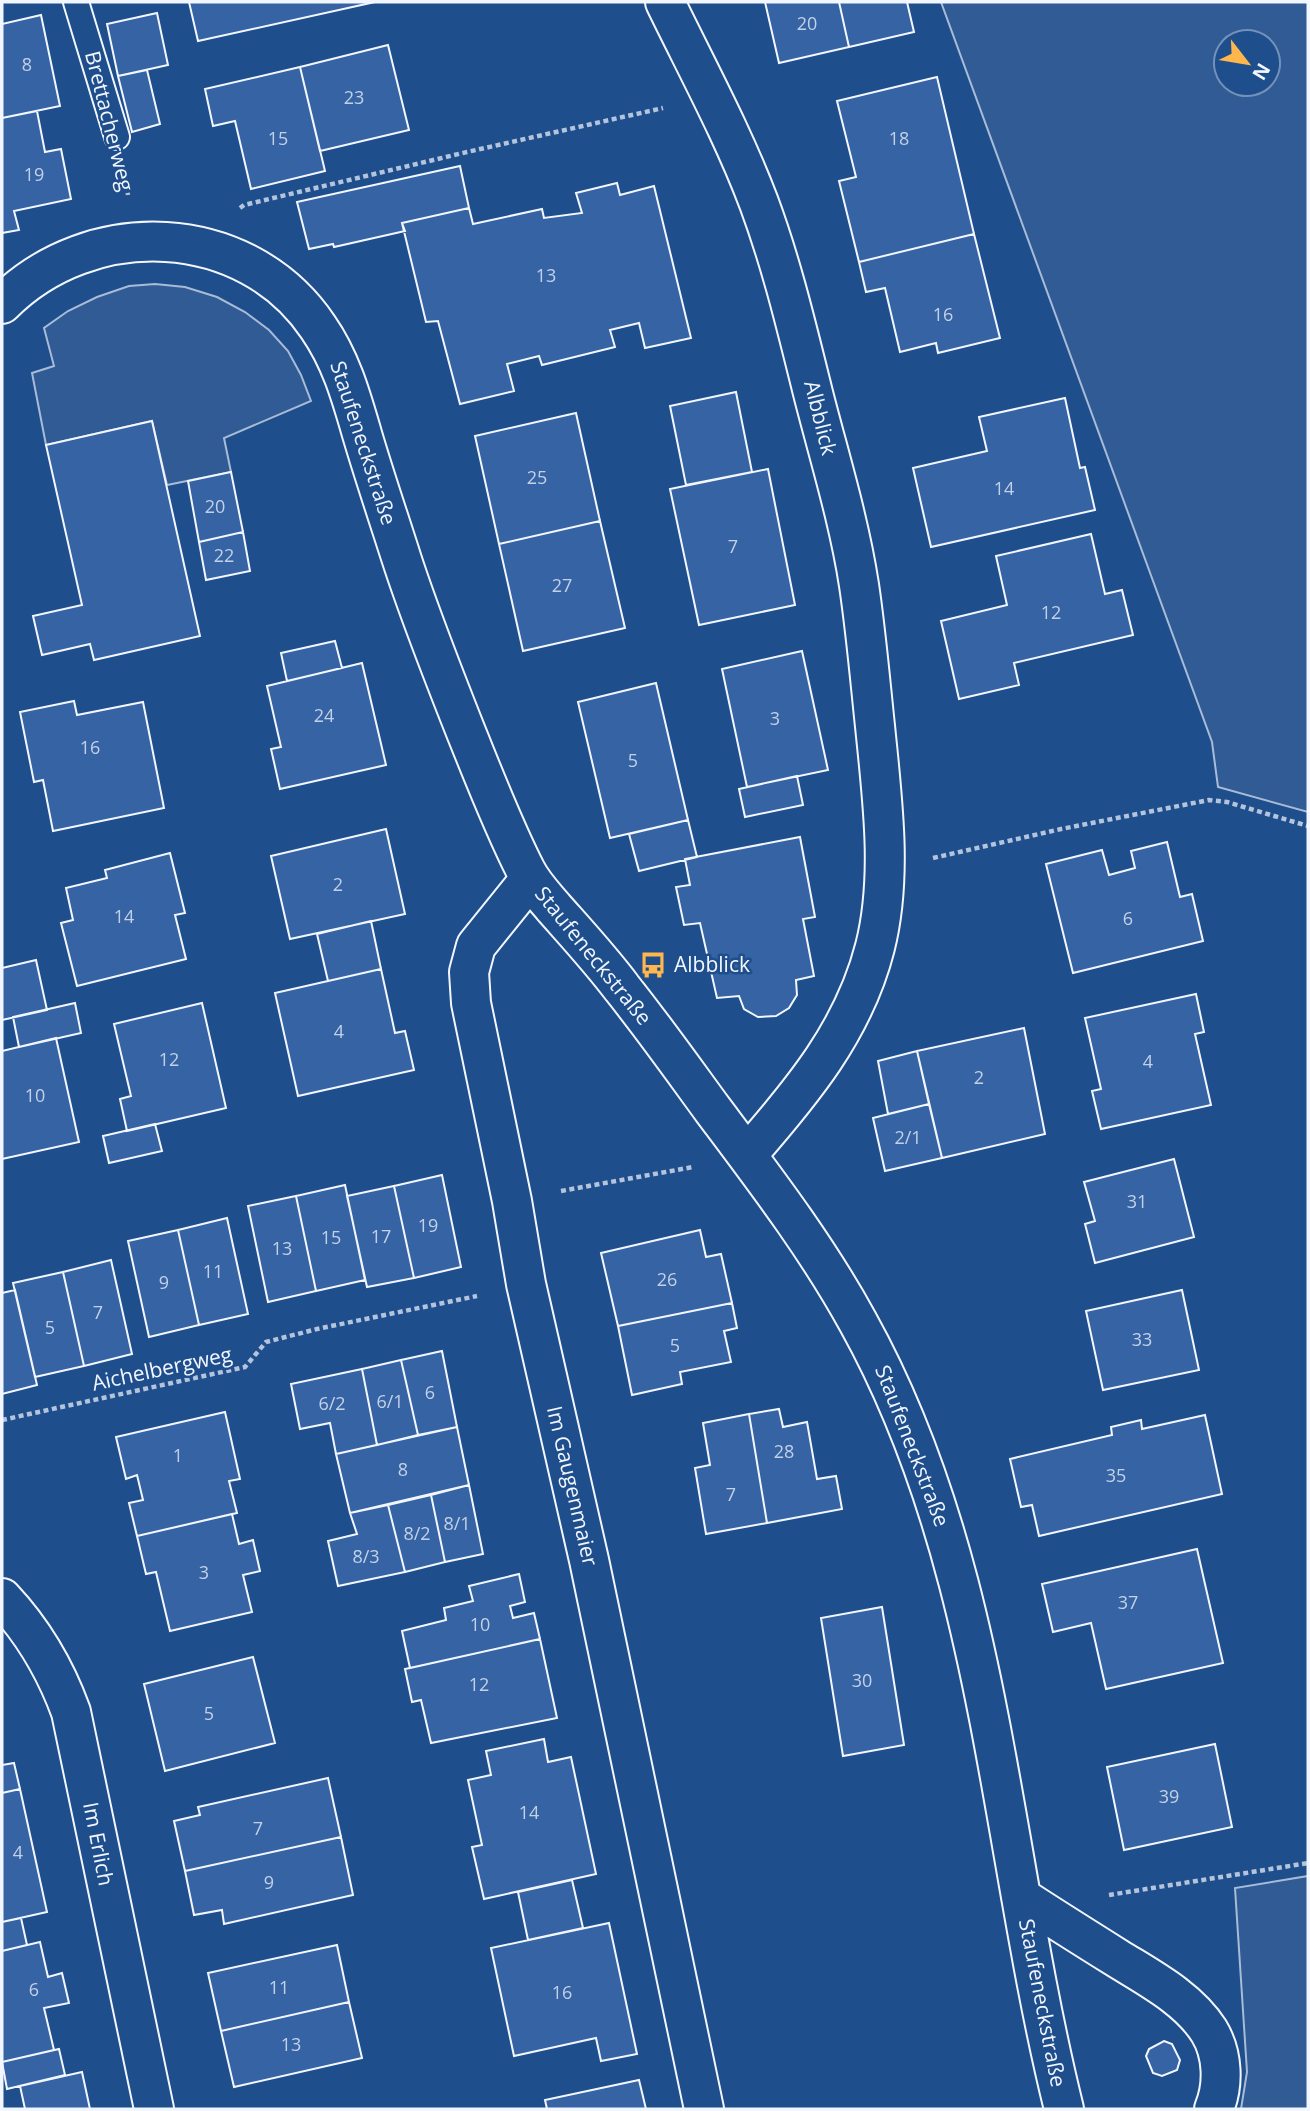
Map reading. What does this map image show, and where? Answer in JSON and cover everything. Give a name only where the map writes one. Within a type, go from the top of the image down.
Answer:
[{"type":"street","name":"Albblick","points":[[665,2],[759,201],[775,249],[848,528],[866,634],[879,766],[883,899],[876,946],[859,997],[836,1041],[812,1077],[747,1155]]},
{"type":"street","name":"Staufeneckstraße","points":[[2,304],[35,275],[62,261],[108,246],[136,241],[182,243],[203,247],[246,264],[288,292],[305,308],[332,350],[347,383],[426,631],[497,809],[530,879],[622,988],[747,1155],[841,1291],[881,1364],[913,1438],[949,1543],[960,1585],[1064,2109]]},
{"type":"street","name":"Im Gaugenmaier","points":[[530,879],[476,946],[469,972],[476,1037],[512,1201],[526,1284],[589,1560],[704,2109]]},
{"type":"street","name":"Im Erlich","points":[[2,1598],[35,1637],[50,1661],[71,1712],[154,2109]]},
{"type":"street","name":"Staufeneckstraße","points":[[1021,1897],[1151,1979],[1197,2016],[1210,2033],[1218,2050],[1220,2090],[1214,2109]]},
{"type":"lane","name":"Brettacherweg","points":[[76,2],[117,137]]},
{"type":"path","points":[[203,247],[244,205],[712,97]]},
{"type":"path","name":"Brettacherweg","points":[[117,137],[136,241]]},
{"type":"path","points":[[884,870],[1061,829],[1209,800],[1227,802],[1308,826]]},
{"type":"path","points":[[512,1201],[697,1167],[747,1155]]},
{"type":"path","name":"Aichelbergweg","points":[[2,1420],[245,1367],[266,1342],[442,1303]]},
{"type":"path","points":[[1097,1897],[1308,1863]]},
{"type":"shaded area","points":[[941,2],[1308,2],[1308,812],[1218,787],[1212,742]]},
{"type":"shaded area","points":[[155,284],[185,287],[217,297],[245,312],[269,330],[288,351],[301,375],[311,401],[224,438],[231,472],[167,485],[152,421],[46,445],[32,373],[54,366],[44,328],[68,311],[97,297],[129,286]]},
{"type":"shaded area","points":[[1308,1876],[1308,2109],[1241,2109],[1247,2072],[1235,1888]]},
{"type":"building","points":[[189,2],[375,2],[198,41]]},
{"type":"building","points":[[765,2],[839,2],[849,47],[779,63]]},
{"type":"building","points":[[839,2],[907,2],[914,32],[849,47]]},
{"type":"building","points":[[157,13],[168,65],[118,76],[107,24]]},
{"type":"building","points":[[41,15],[60,106],[2,118],[2,24]]},
{"type":"building","points":[[388,45],[409,130],[320,151],[300,67]]},
{"type":"building","points":[[300,67],[325,171],[251,189],[235,121],[213,126],[205,89]]},
{"type":"building","points":[[147,70],[160,124],[132,132],[118,76]]},
{"type":"building","points":[[937,77],[974,234],[859,262],[839,181],[856,177],[837,101]]},
{"type":"building","points":[[37,111],[45,152],[61,149],[71,199],[14,211],[19,230],[2,233],[2,118]]},
{"type":"building","points":[[460,166],[469,208],[402,223],[405,231],[334,247],[333,244],[309,249],[297,202]]},
{"type":"building","points":[[617,183],[620,195],[654,186],[691,338],[645,348],[639,323],[610,330],[615,347],[542,365],[539,356],[507,364],[514,391],[460,404],[438,321],[426,322],[402,223],[469,208],[473,224],[542,209],[544,218],[582,213],[576,193]]},
{"type":"building","points":[[974,234],[1000,338],[938,353],[936,343],[900,352],[885,288],[866,292],[859,262]]},
{"type":"building","points":[[736,392],[752,472],[686,485],[670,406]]},
{"type":"building","points":[[1065,398],[1080,468],[1085,467],[1095,510],[931,547],[913,468],[987,451],[979,417]]},
{"type":"building","points":[[576,413],[600,521],[499,544],[475,436]]},
{"type":"building","points":[[152,421],[200,636],[94,660],[90,644],[42,655],[33,616],[82,605],[46,445]]},
{"type":"building","points":[[768,469],[795,605],[699,625],[670,489]]},
{"type":"building","points":[[231,472],[243,532],[199,542],[188,481]]},
{"type":"building","points":[[600,521],[625,628],[523,651],[499,544]]},
{"type":"building","points":[[243,532],[250,571],[206,580],[199,542]]},
{"type":"building","points":[[1091,534],[1105,594],[1122,590],[1133,635],[1014,663],[1019,685],[959,699],[941,621],[1007,605],[996,556]]},
{"type":"building","points":[[335,641],[342,668],[287,681],[281,653]]},
{"type":"building","points":[[802,651],[828,770],[747,787],[722,669]]},
{"type":"building","points":[[362,663],[386,765],[280,789],[271,749],[281,747],[267,686]]},
{"type":"building","points":[[656,683],[688,820],[610,838],[578,702]]},
{"type":"building","points":[[74,701],[77,715],[143,702],[164,808],[53,831],[43,780],[34,782],[20,712]]},
{"type":"building","points":[[797,776],[803,805],[745,817],[739,789]]},
{"type":"building","points":[[688,820],[697,857],[639,871],[629,834]]},
{"type":"building","points":[[386,829],[405,914],[290,939],[271,856]]},
{"type":"building","points":[[800,837],[815,917],[803,919],[814,976],[796,980],[797,995],[789,1008],[776,1016],[758,1017],[744,1009],[739,996],[717,998],[700,923],[684,925],[676,887],[690,885],[685,859]]},
{"type":"building","points":[[1167,842],[1180,897],[1192,894],[1203,941],[1073,973],[1046,864],[1102,850],[1109,875],[1135,868],[1131,851]]},
{"type":"building","points":[[170,853],[185,913],[175,915],[186,959],[77,986],[61,923],[73,920],[66,888],[107,878],[105,870]]},
{"type":"building","points":[[371,921],[381,969],[328,981],[317,934]]},
{"type":"building","points":[[36,960],[47,1010],[2,1020],[2,968]]},
{"type":"building","points":[[381,969],[395,1033],[405,1031],[414,1070],[298,1096],[275,993]]},
{"type":"building","points":[[1196,994],[1204,1032],[1195,1034],[1211,1105],[1101,1129],[1092,1091],[1101,1089],[1085,1018]]},
{"type":"building","points":[[75,1003],[81,1033],[19,1047],[13,1017]]},
{"type":"building","points":[[202,1003],[226,1108],[127,1131],[120,1099],[131,1096],[114,1024]]},
{"type":"building","points":[[1024,1028],[1045,1134],[942,1158],[917,1051]]},
{"type":"building","points":[[56,1038],[79,1142],[2,1159],[2,1051]]},
{"type":"building","points":[[917,1051],[929,1104],[888,1114],[878,1061]]},
{"type":"building","points":[[929,1104],[942,1158],[885,1171],[873,1118]]},
{"type":"building","points":[[155,1124],[162,1151],[109,1163],[103,1136]]},
{"type":"building","points":[[1174,1159],[1194,1237],[1095,1263],[1085,1224],[1095,1221],[1084,1182]]},
{"type":"building","points":[[442,1175],[461,1267],[414,1278],[394,1186]]},
{"type":"building","points":[[345,1185],[365,1280],[316,1291],[296,1196]]},
{"type":"building","points":[[394,1186],[414,1278],[367,1287],[347,1196]]},
{"type":"building","points":[[296,1196],[316,1291],[268,1302],[248,1206]]},
{"type":"building","points":[[227,1218],[248,1314],[199,1325],[178,1230]]},
{"type":"building","points":[[178,1230],[199,1325],[149,1337],[128,1241]]},
{"type":"building","points":[[700,1230],[706,1257],[721,1254],[732,1303],[618,1326],[601,1253]]},
{"type":"building","points":[[111,1260],[132,1354],[84,1366],[63,1272]]},
{"type":"building","points":[[63,1272],[84,1366],[35,1377],[13,1283]]},
{"type":"building","points":[[15,1290],[37,1385],[2,1394],[2,1293]]},
{"type":"building","points":[[1182,1290],[1199,1370],[1103,1390],[1086,1311]]},
{"type":"building","points":[[732,1303],[737,1328],[724,1331],[731,1362],[680,1372],[682,1384],[632,1395],[618,1326]]},
{"type":"building","points":[[442,1351],[457,1427],[418,1435],[401,1360]]},
{"type":"building","points":[[401,1360],[418,1435],[377,1445],[362,1369]]},
{"type":"building","points":[[362,1369],[377,1445],[336,1454],[330,1423],[300,1429],[291,1384]]},
{"type":"building","points":[[779,1409],[783,1427],[807,1422],[817,1479],[836,1476],[842,1509],[767,1523],[749,1414]]},
{"type":"building","points":[[225,1412],[240,1479],[229,1481],[237,1513],[137,1536],[129,1503],[143,1500],[137,1475],[126,1479],[116,1437]]},
{"type":"building","points":[[749,1414],[767,1523],[706,1534],[695,1468],[710,1465],[703,1423]]},
{"type":"building","points":[[1205,1415],[1222,1494],[1039,1536],[1032,1505],[1021,1507],[1010,1459],[1112,1435],[1111,1427],[1141,1420],[1142,1429]]},
{"type":"building","points":[[457,1427],[469,1485],[350,1513],[336,1454]]},
{"type":"building","points":[[469,1485],[483,1554],[445,1562],[431,1495]]},
{"type":"building","points":[[431,1495],[445,1562],[405,1572],[388,1505]]},
{"type":"building","points":[[388,1505],[405,1572],[338,1586],[328,1541],[357,1534],[350,1513]]},
{"type":"building","points":[[232,1514],[239,1544],[253,1540],[260,1571],[243,1575],[252,1612],[170,1631],[156,1572],[146,1574],[137,1536]]},
{"type":"building","points":[[1197,1549],[1223,1663],[1106,1689],[1091,1623],[1053,1632],[1042,1584]]},
{"type":"building","points":[[519,1574],[525,1602],[510,1606],[513,1618],[534,1613],[540,1639],[410,1668],[402,1631],[446,1620],[444,1608],[473,1601],[469,1586]]},
{"type":"building","points":[[882,1607],[904,1745],[843,1756],[821,1618]]},
{"type":"building","points":[[540,1639],[557,1718],[431,1743],[421,1700],[412,1702],[405,1669]]},
{"type":"building","points":[[253,1657],[275,1743],[165,1771],[144,1684]]},
{"type":"building","points":[[544,1739],[548,1762],[571,1757],[596,1874],[484,1899],[472,1847],[482,1845],[468,1780],[491,1775],[486,1751]]},
{"type":"building","points":[[1215,1744],[1232,1827],[1124,1850],[1107,1767]]},
{"type":"building","points":[[14,1763],[20,1789],[2,1793],[2,1765]]},
{"type":"building","points":[[328,1778],[341,1837],[185,1871],[174,1821],[200,1815],[198,1807]]},
{"type":"building","points":[[20,1789],[47,1912],[2,1922],[2,1793]]},
{"type":"building","points":[[341,1837],[353,1895],[224,1924],[222,1910],[194,1915],[185,1871]]},
{"type":"building","points":[[572,1880],[583,1928],[528,1940],[518,1892]]},
{"type":"building","points":[[21,1918],[27,1945],[2,1951],[2,1922]]},
{"type":"building","points":[[609,1923],[637,2054],[601,2061],[596,2038],[514,2056],[491,1948]]},
{"type":"building","points":[[40,1942],[48,1977],[62,1973],[69,2003],[44,2008],[54,2050],[2,2062],[2,1951]]},
{"type":"building","points":[[337,1945],[349,2002],[221,2031],[208,1973]]},
{"type":"building","points":[[349,2002],[362,2058],[234,2087],[221,2031]]},
{"type":"building","points":[[1164,2041],[1172,2044],[1180,2060],[1177,2070],[1162,2076],[1153,2073],[1146,2056],[1149,2049]]},
{"type":"building","points":[[59,2049],[65,2075],[7,2089],[2,2062]]},
{"type":"building","points":[[82,2072],[90,2109],[25,2109],[20,2086]]},
{"type":"building","points":[[639,2080],[646,2109],[547,2109],[545,2100]]},
{"type":"place","name":"Albblick","points":[[653,965]]}]
